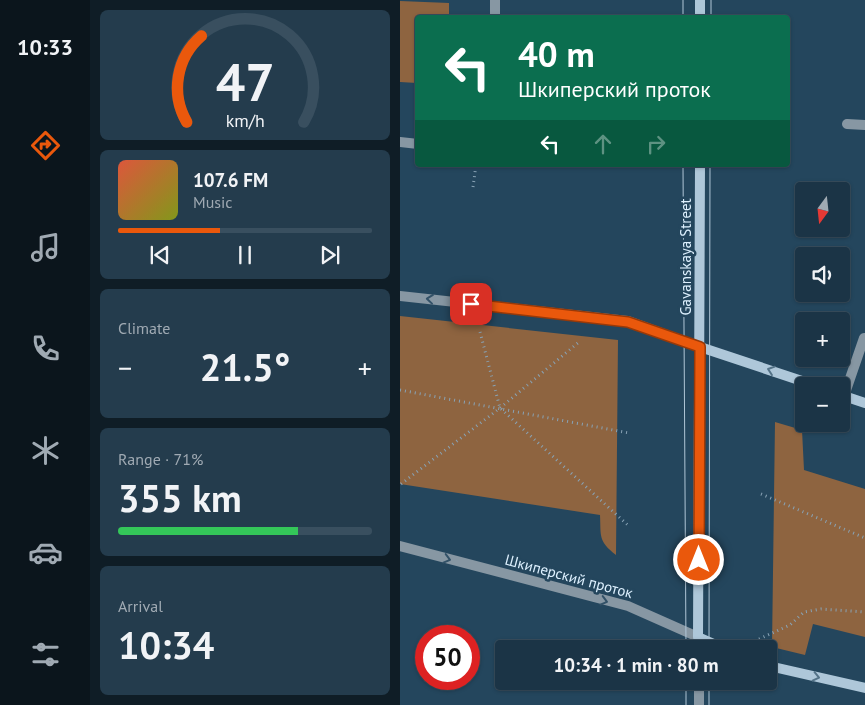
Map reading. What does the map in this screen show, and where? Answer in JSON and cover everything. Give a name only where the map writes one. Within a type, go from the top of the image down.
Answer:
[{"type":"main road","points":[[700,0],[700,15]]},
{"type":"main road","name":"Gavanskaya Street","points":[[698,637],[700,167]]},
{"type":"main road","points":[[700,347],[795,379]]},
{"type":"main road","points":[[850,398],[865,403]]},
{"type":"main road","name":"Шкиперский проток","points":[[698,637],[705,640]]},
{"type":"main road","points":[[777,668],[865,688]]},
{"type":"street","points":[[495,0],[495,15]]},
{"type":"street","points":[[847,124],[865,125]]},
{"type":"street","points":[[400,142],[415,144]]},
{"type":"street","points":[[400,296],[628,322],[700,347]]},
{"type":"street","points":[[850,377],[864,338]]},
{"type":"street","name":"Шкиперский проток","points":[[400,546],[628,606],[698,637]]},
{"type":"street","points":[[699,690],[699,705]]},
{"type":"path","points":[[473,187],[476,167]]},
{"type":"path","points":[[401,484],[500,408],[606,319]]},
{"type":"path","points":[[479,325],[500,408],[630,527]]},
{"type":"path","points":[[400,390],[629,433]]},
{"type":"path","points":[[761,494],[865,538]]},
{"type":"path","points":[[759,639],[790,625],[804,612],[821,609],[865,612]]},
{"type":"shaded area","points":[[400,1],[449,3],[449,15],[415,15],[415,83],[400,82]]},
{"type":"shaded area","points":[[400,316],[618,340],[616,555],[603,542],[600,515],[400,484]]},
{"type":"shaded area","points":[[775,422],[795,428],[795,432],[802,432],[804,470],[865,489],[865,637],[813,624],[805,655],[777,648],[777,640],[772,640]]},
{"type":"tram line","points":[[683,0],[683,15]]},
{"type":"tram line","points":[[711,0],[711,15]]},
{"type":"tram line","points":[[683,167],[686,640]]},
{"type":"tram line","points":[[709,640],[710,167]]},
{"type":"tram line","points":[[686,690],[686,705]]},
{"type":"tram line","points":[[709,690],[709,705]]},
{"type":"route","points":[[471,304],[628,322],[700,347],[699,560]]}]
